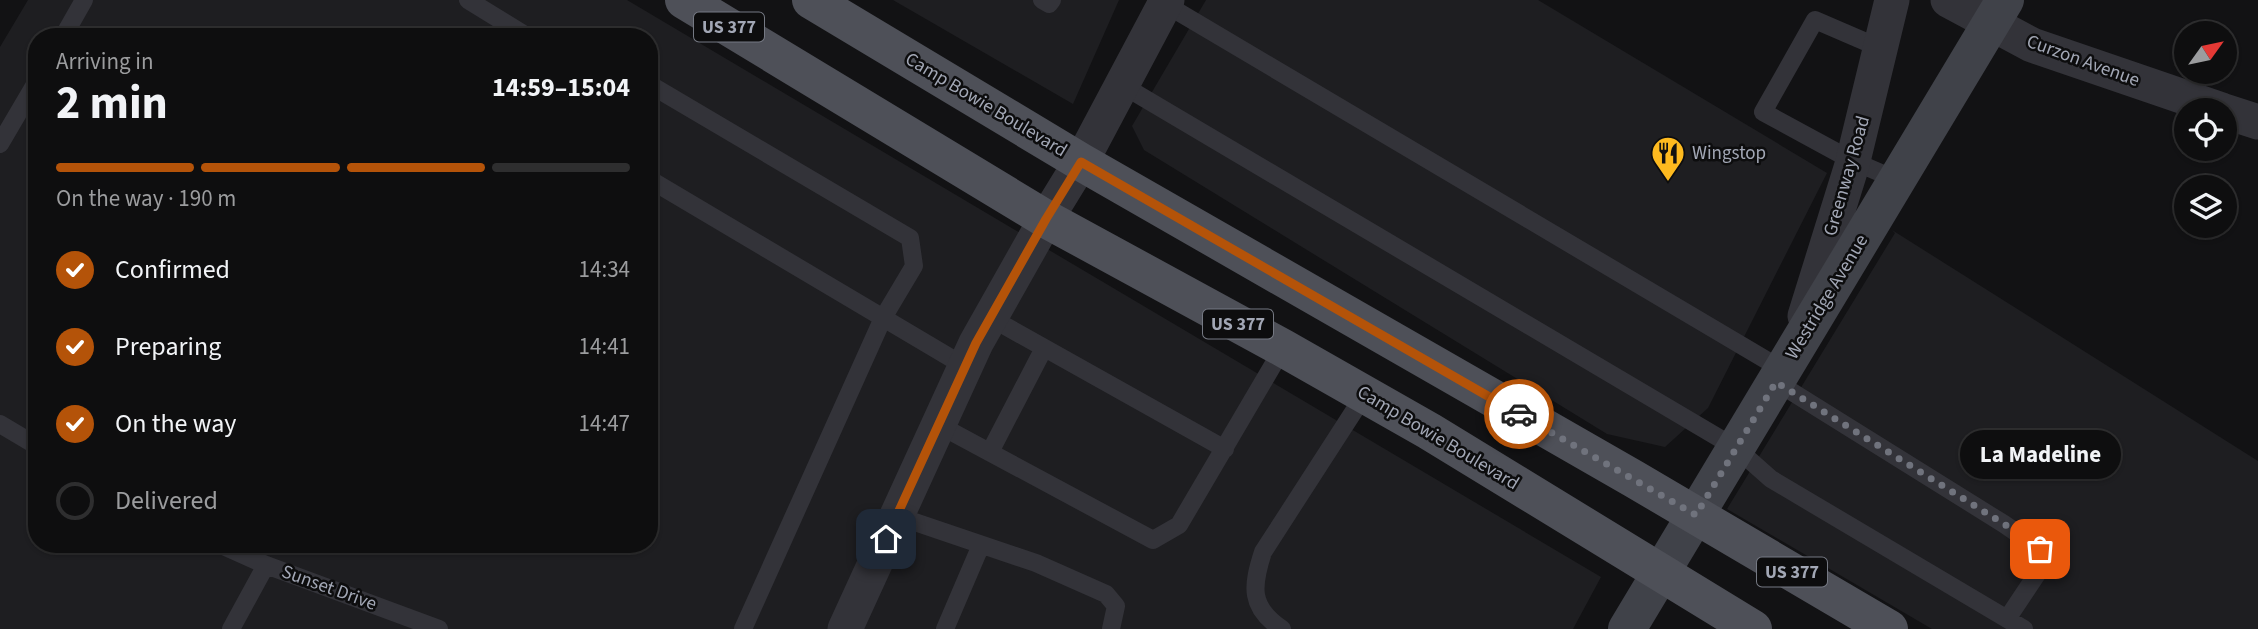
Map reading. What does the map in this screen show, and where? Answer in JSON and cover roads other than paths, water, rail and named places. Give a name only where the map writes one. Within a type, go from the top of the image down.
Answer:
[{"type":"main road","name":"Camp Bowie Boulevard","points":[[684,0],[1046,219],[1429,431],[1753,629]]},
{"type":"main road","name":"Camp Bowie Boulevard","points":[[820,2],[1081,162],[1696,515],[1889,629]]},
{"type":"street","name":"Greenway Road","points":[[1785,367],[1853,161],[1892,0]]},
{"type":"street","name":"Curzon Avenue","points":[[1948,0],[1998,12],[2032,45],[2185,98]]},
{"type":"street","points":[[845,629],[991,318],[1081,162],[1166,2]]},
{"type":"street","name":"Westridge Avenue","points":[[1627,629],[1998,12]]},
{"type":"street","name":"Curzon Avenue","points":[[2237,115],[2258,122]]},
{"type":"lane","points":[[68,28],[84,0]]},
{"type":"lane","points":[[468,0],[513,28]]},
{"type":"lane","points":[[1042,0],[1049,4],[1052,0]]},
{"type":"lane","points":[[1166,2],[1785,367],[2040,549],[2043,565],[2007,619]]},
{"type":"lane","points":[[1880,48],[1815,20],[1763,112],[1853,161],[1897,180]]},
{"type":"lane","points":[[1122,85],[1736,448],[1771,479],[2024,629]]},
{"type":"lane","points":[[658,89],[910,238],[914,266],[883,318],[743,629]]},
{"type":"lane","points":[[0,144],[28,96]]},
{"type":"lane","points":[[658,184],[966,367]]},
{"type":"lane","points":[[991,318],[1225,449]]},
{"type":"lane","points":[[990,452],[1044,348]]},
{"type":"lane","points":[[939,425],[1153,540],[1179,525],[1283,348]]},
{"type":"lane","points":[[1282,629],[1273,623],[1256,600],[1254,579],[1263,552],[1365,394]]},
{"type":"lane","points":[[0,424],[28,441]]},
{"type":"lane","points":[[897,516],[1036,563],[1106,594],[1116,607],[1111,629]]},
{"type":"lane","points":[[945,629],[981,545]]},
{"type":"lane","name":"Sunset Drive","points":[[240,553],[439,629]]},
{"type":"lane","points":[[231,629],[267,565]]},
{"type":"place","name":"Wingstop","points":[[1668,183]]},
{"type":"place","name":"La Madeline","points":[[2040,549]]}]
